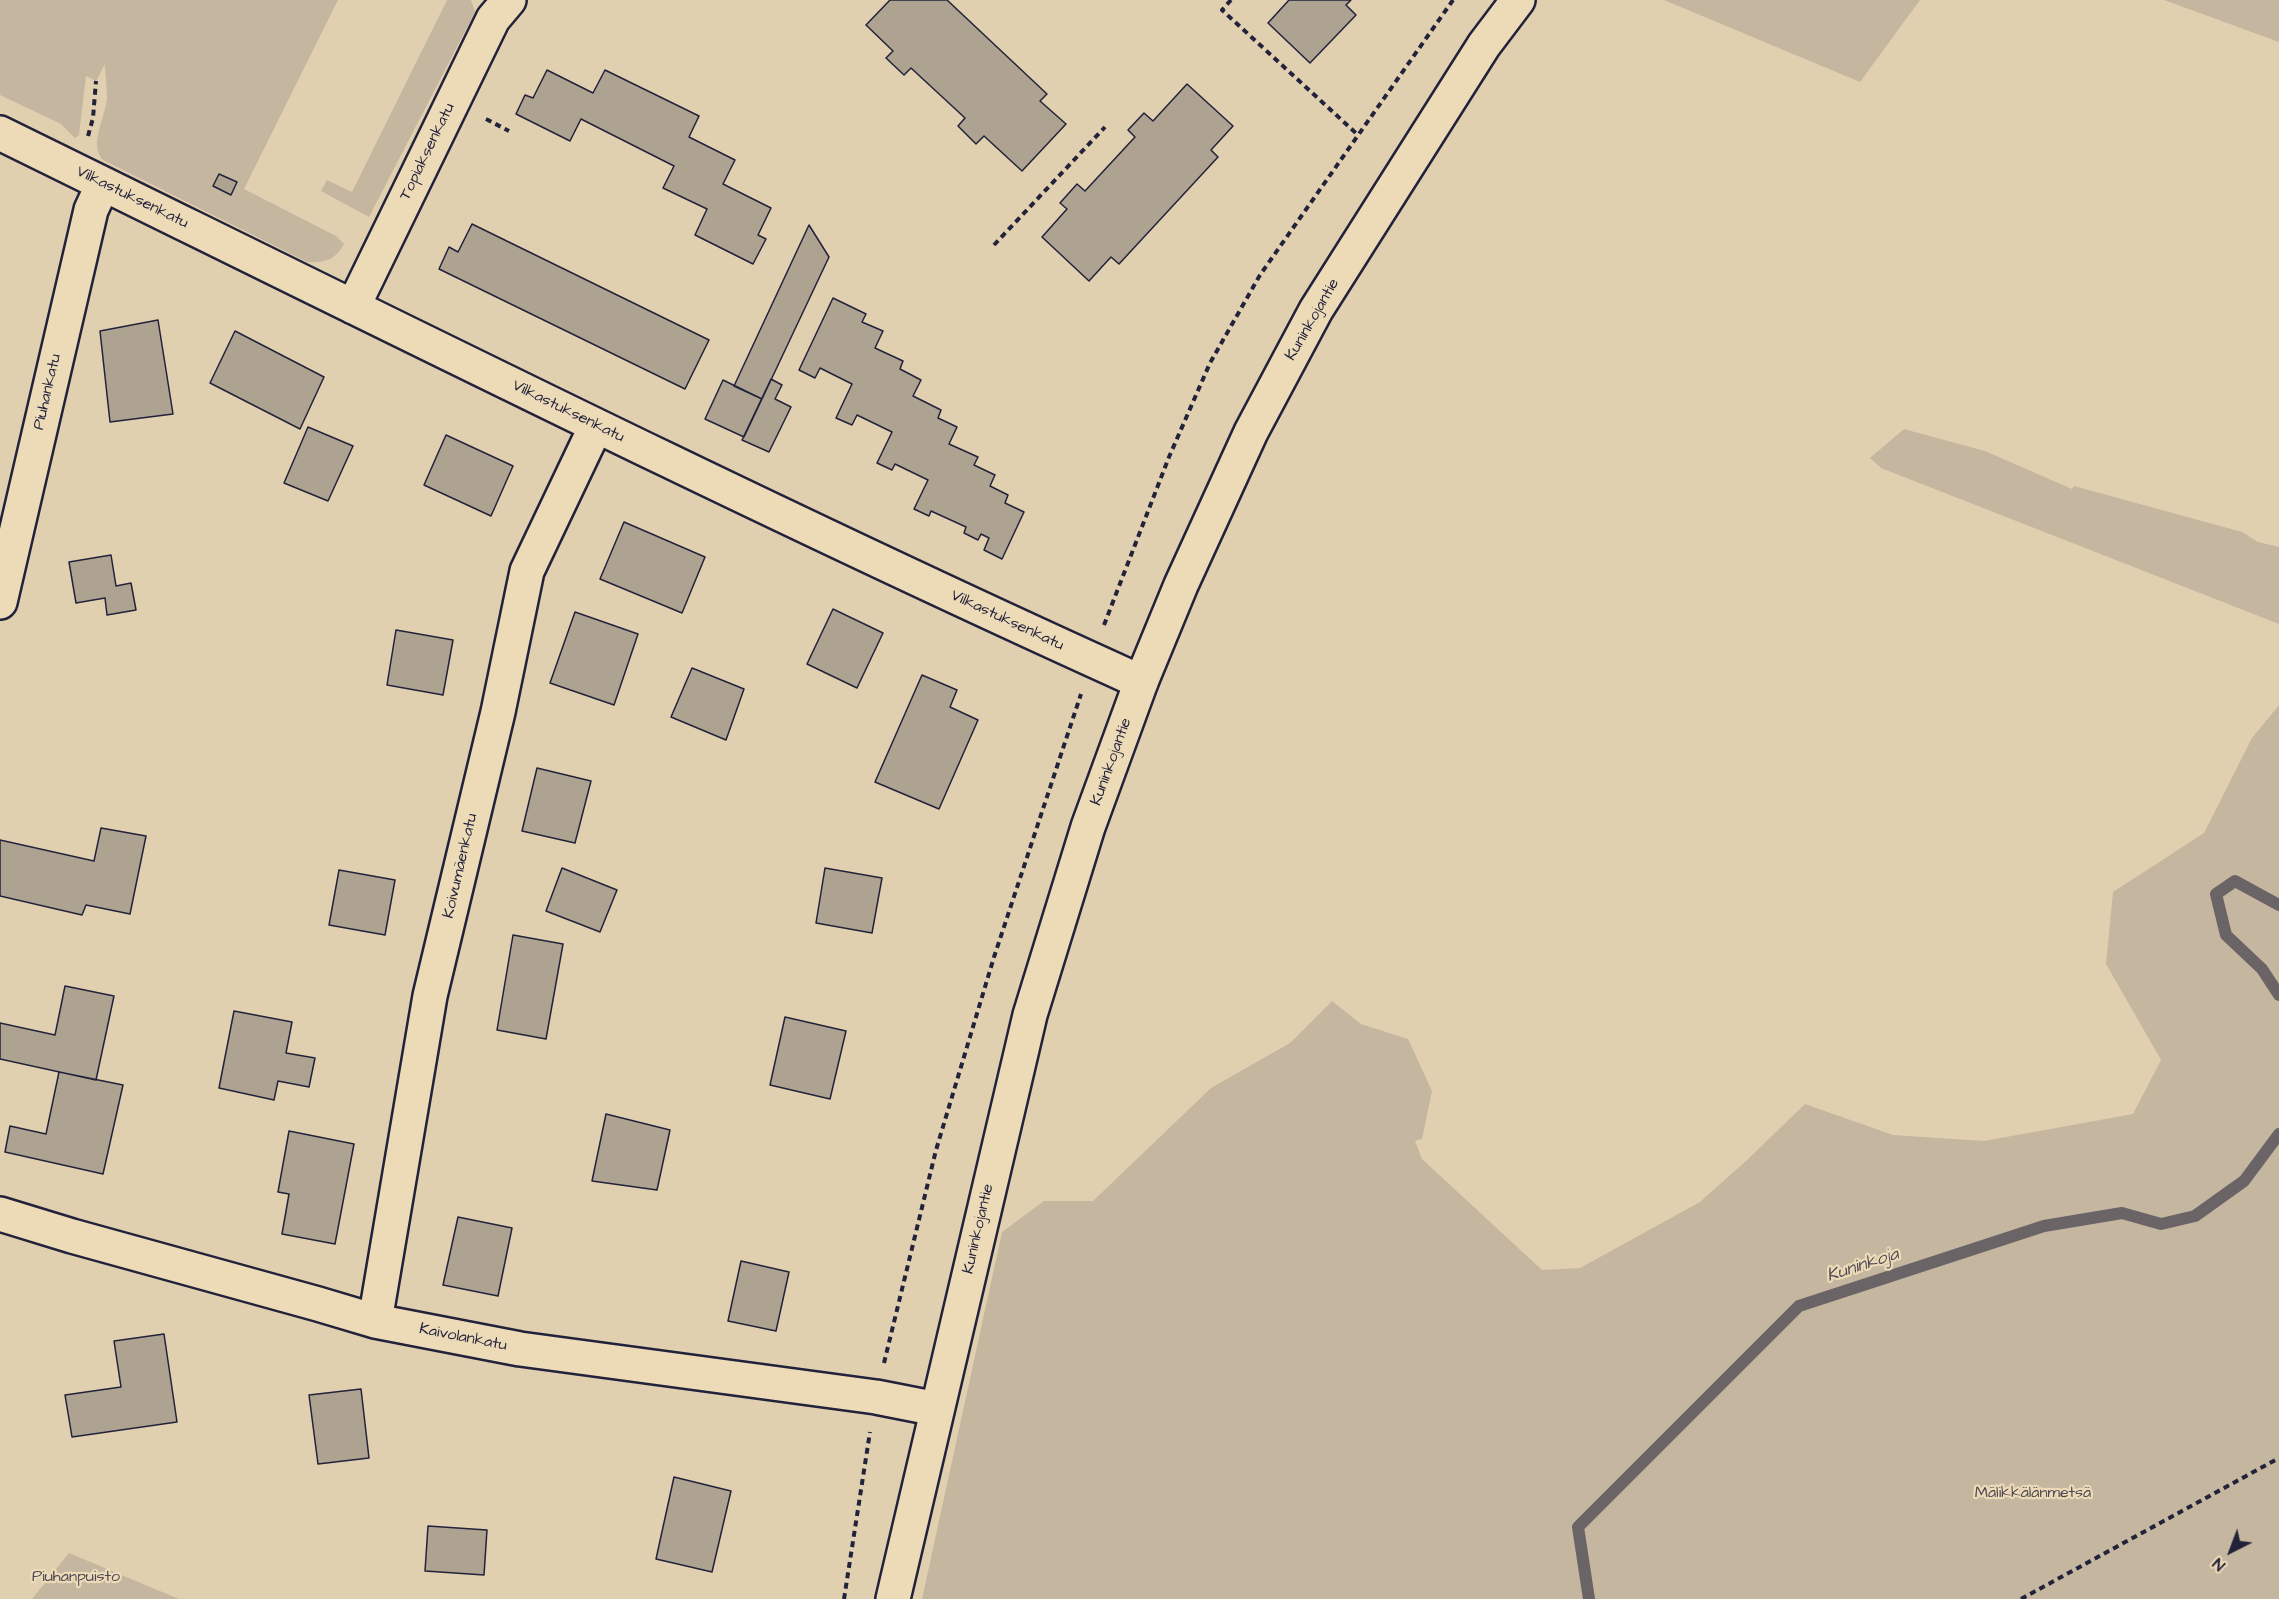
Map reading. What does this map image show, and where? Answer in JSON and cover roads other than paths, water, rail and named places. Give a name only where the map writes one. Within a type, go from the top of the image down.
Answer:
[{"type":"street","name":"Topiaksenkatu","points":[[353,307],[493,19],[509,0]]},
{"type":"street","name":"Kuninkojantie","points":[[892,1599],[1030,1015],[1088,827],[1141,682],[1181,585],[1251,432],[1317,310],[1484,45],[1518,0]]},
{"type":"street","name":"Vilkastuksenkatu","points":[[0,133],[596,426],[978,608],[1141,682]]},
{"type":"street","name":"Piuhankatu","points":[[0,602],[91,210],[103,184]]},
{"type":"street","name":"Koivumäenkatu","points":[[375,1321],[430,996],[498,712],[527,571],[596,426]]},
{"type":"street","name":"Kaivolankatu","points":[[0,1214],[375,1321],[520,1349],[876,1397],[937,1408]]},
{"type":"waterway","name":"Kuninkoja","points":[[2279,905],[2235,881],[2216,894],[2226,935],[2262,969],[2279,995]]},
{"type":"waterway","name":"Kuninkoja","points":[[1589,1599],[1578,1527],[1799,1306],[2044,1226],[2122,1213],[2161,1224],[2195,1216],[2244,1181],[2279,1134]]},
{"type":"park label","name":"Mälikkälänmetsä","points":[[2033,1494]]},
{"type":"park label","name":"Piuhanpuisto","points":[[76,1578]]}]
